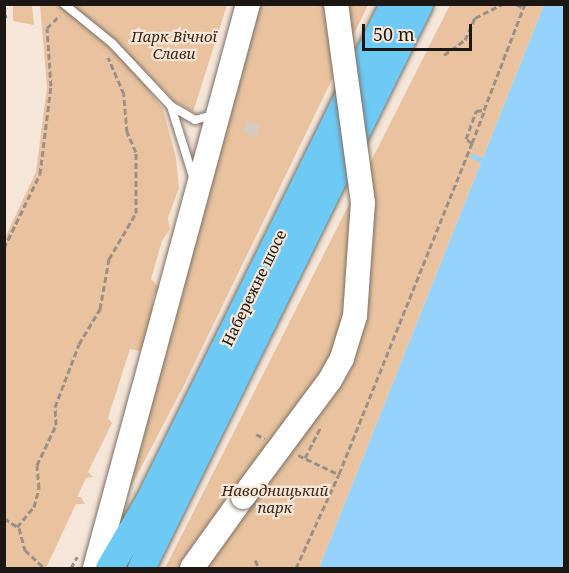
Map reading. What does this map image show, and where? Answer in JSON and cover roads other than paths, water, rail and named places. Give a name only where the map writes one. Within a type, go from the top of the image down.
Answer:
[{"type":"main road","points":[[95,568],[248,4]]},
{"type":"main road","points":[[192,568],[330,380],[342,358],[355,316],[363,202],[336,4]]},
{"type":"main road","name":"Набережне шосе","points":[[109,568],[149,500],[393,4]]},
{"type":"main road","name":"Набережне шосе","points":[[141,568],[419,4]]},
{"type":"lane","points":[[64,7],[112,43],[171,106],[200,121],[218,112]]},
{"type":"lane","points":[[171,106],[197,188]]},
{"type":"water","points":[[544,5],[564,5],[564,568],[319,568]]},
{"type":"waterway","points":[[473,156],[484,161]]},
{"type":"park label","name":"Парк Вічної Слави","points":[[174,44]]},
{"type":"park label","name":"Наводницький парк","points":[[275,498]]}]
